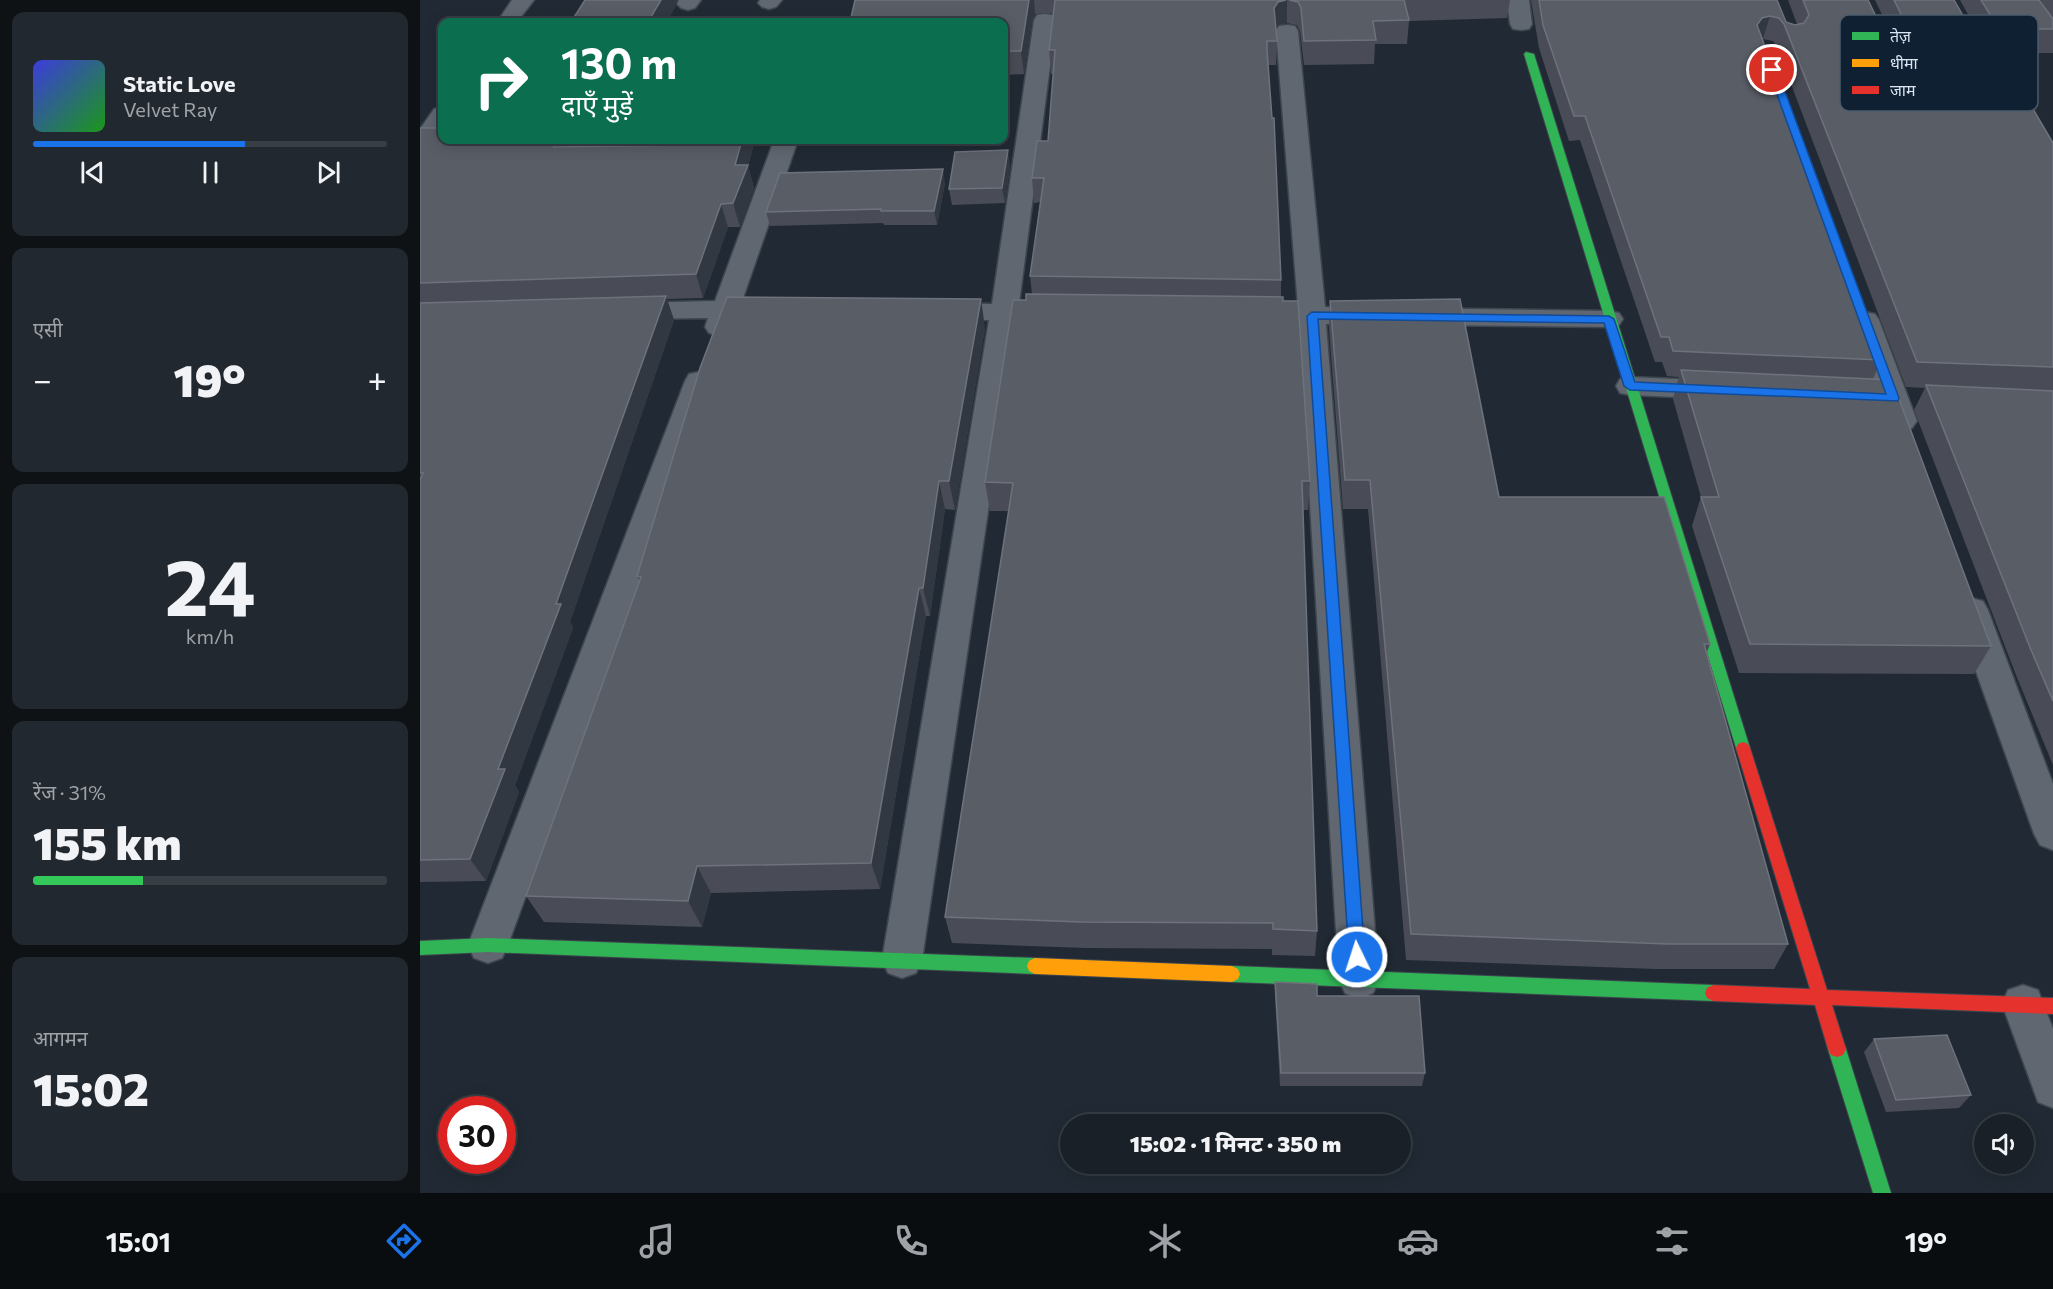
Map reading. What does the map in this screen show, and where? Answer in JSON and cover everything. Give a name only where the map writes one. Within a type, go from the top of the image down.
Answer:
[{"type":"street","points":[[510,18],[523,0]]},
{"type":"street","points":[[1518,0],[1521,24]]},
{"type":"street","points":[[902,960],[1004,312],[1045,20]]},
{"type":"street","points":[[1287,31],[1312,316],[1359,980]]},
{"type":"street","points":[[1528,54],[1882,1193]]},
{"type":"street","points":[[420,146],[438,120]]},
{"type":"street","points":[[488,945],[726,308],[785,144]]},
{"type":"street","points":[[1857,300],[1881,398],[1910,443]]},
{"type":"street","points":[[597,312],[726,308],[796,309]]},
{"type":"street","points":[[911,311],[1075,313]]},
{"type":"street","points":[[1229,315],[1609,319]]},
{"type":"street","points":[[1630,386],[1750,392]]},
{"type":"street","points":[[1881,398],[1928,400]]},
{"type":"street","points":[[1963,588],[2053,834]]},
{"type":"street","points":[[420,948],[488,945],[2038,1005],[2053,1088]]},
{"type":"building","points":[[585,0],[661,0],[650,18],[574,18]]},
{"type":"building","points":[[855,0],[1029,0],[1021,51],[1008,51],[1008,18],[851,18]]},
{"type":"building","points":[[1055,0],[1286,0],[1278,2],[1274,8],[1277,41],[1267,41],[1272,118],[1274,118],[1281,280],[1030,276],[1044,178],[1032,178],[1037,141],[1048,141],[1055,50],[1049,50]]},
{"type":"building","points":[[1289,0],[1404,0],[1409,20],[1373,21],[1376,40],[1304,41],[1301,8],[1298,2]]},
{"type":"building","points":[[1539,0],[1777,0],[1786,22],[1795,25],[1804,23],[1809,15],[1803,0],[1868,0],[1875,15],[1840,15],[1840,111],[2034,111],[2053,143],[2053,367],[1917,362],[1784,24],[1779,18],[1770,16],[1762,18],[1757,25],[1881,360],[1673,351],[1669,337],[1661,337],[1585,116],[1574,116],[1543,25]]},
{"type":"building","points":[[1894,0],[1954,0],[1963,15],[1902,15]]},
{"type":"building","points":[[1981,0],[2039,0],[2053,19],[2053,29],[2038,29],[2038,15],[1990,15]]},
{"type":"building","points":[[420,128],[438,128],[438,144],[556,144],[554,147],[741,144],[735,165],[748,165],[733,203],[721,204],[696,274],[420,283]]},
{"type":"building","points":[[1008,150],[1002,188],[949,189],[955,152]]},
{"type":"building","points":[[943,169],[934,211],[881,211],[881,209],[766,212],[780,173]]},
{"type":"building","points":[[1026,294],[1283,297],[1283,301],[1298,301],[1310,481],[1302,481],[1317,931],[1273,929],[1273,923],[1081,922],[945,917],[1013,483],[985,482],[1013,300],[1026,300]]},
{"type":"building","points":[[666,296],[556,604],[561,604],[498,769],[505,769],[470,859],[420,860],[420,480],[423,473],[420,473],[420,303]]},
{"type":"building","points":[[727,297],[981,299],[949,481],[939,481],[923,588],[919,588],[871,863],[697,866],[688,901],[526,896],[641,577],[637,576],[700,368]]},
{"type":"building","points":[[1460,299],[1499,497],[1664,497],[1710,644],[1704,644],[1788,944],[1668,944],[1411,934],[1370,480],[1345,480],[1330,301]]},
{"type":"building","points":[[1681,370],[1892,380],[1991,646],[1750,644],[1701,497],[1719,497]]},
{"type":"building","points":[[1926,385],[2053,391],[2053,701],[2031,650]]},
{"type":"building","points":[[1275,982],[1317,984],[1317,996],[1419,996],[1425,1073],[1281,1073]]},
{"type":"building","points":[[1947,1035],[1971,1095],[1896,1100],[1874,1039]]},
{"type":"traffic: fast","points":[[1529,54],[1743,748]]},
{"type":"traffic: fast","points":[[420,948],[488,945],[1035,966]]},
{"type":"traffic: fast","points":[[1232,974],[1713,993]]},
{"type":"traffic: fast","points":[[1837,1049],[1882,1193]]},
{"type":"traffic: slow","points":[[1035,966],[1232,974]]},
{"type":"traffic: jam","points":[[1743,748],[1837,1049]]},
{"type":"traffic: jam","points":[[1713,993],[2053,1006]]},
{"type":"route","points":[[1357,957],[1312,316],[1609,319],[1630,386],[1893,398],[1772,70]]}]
